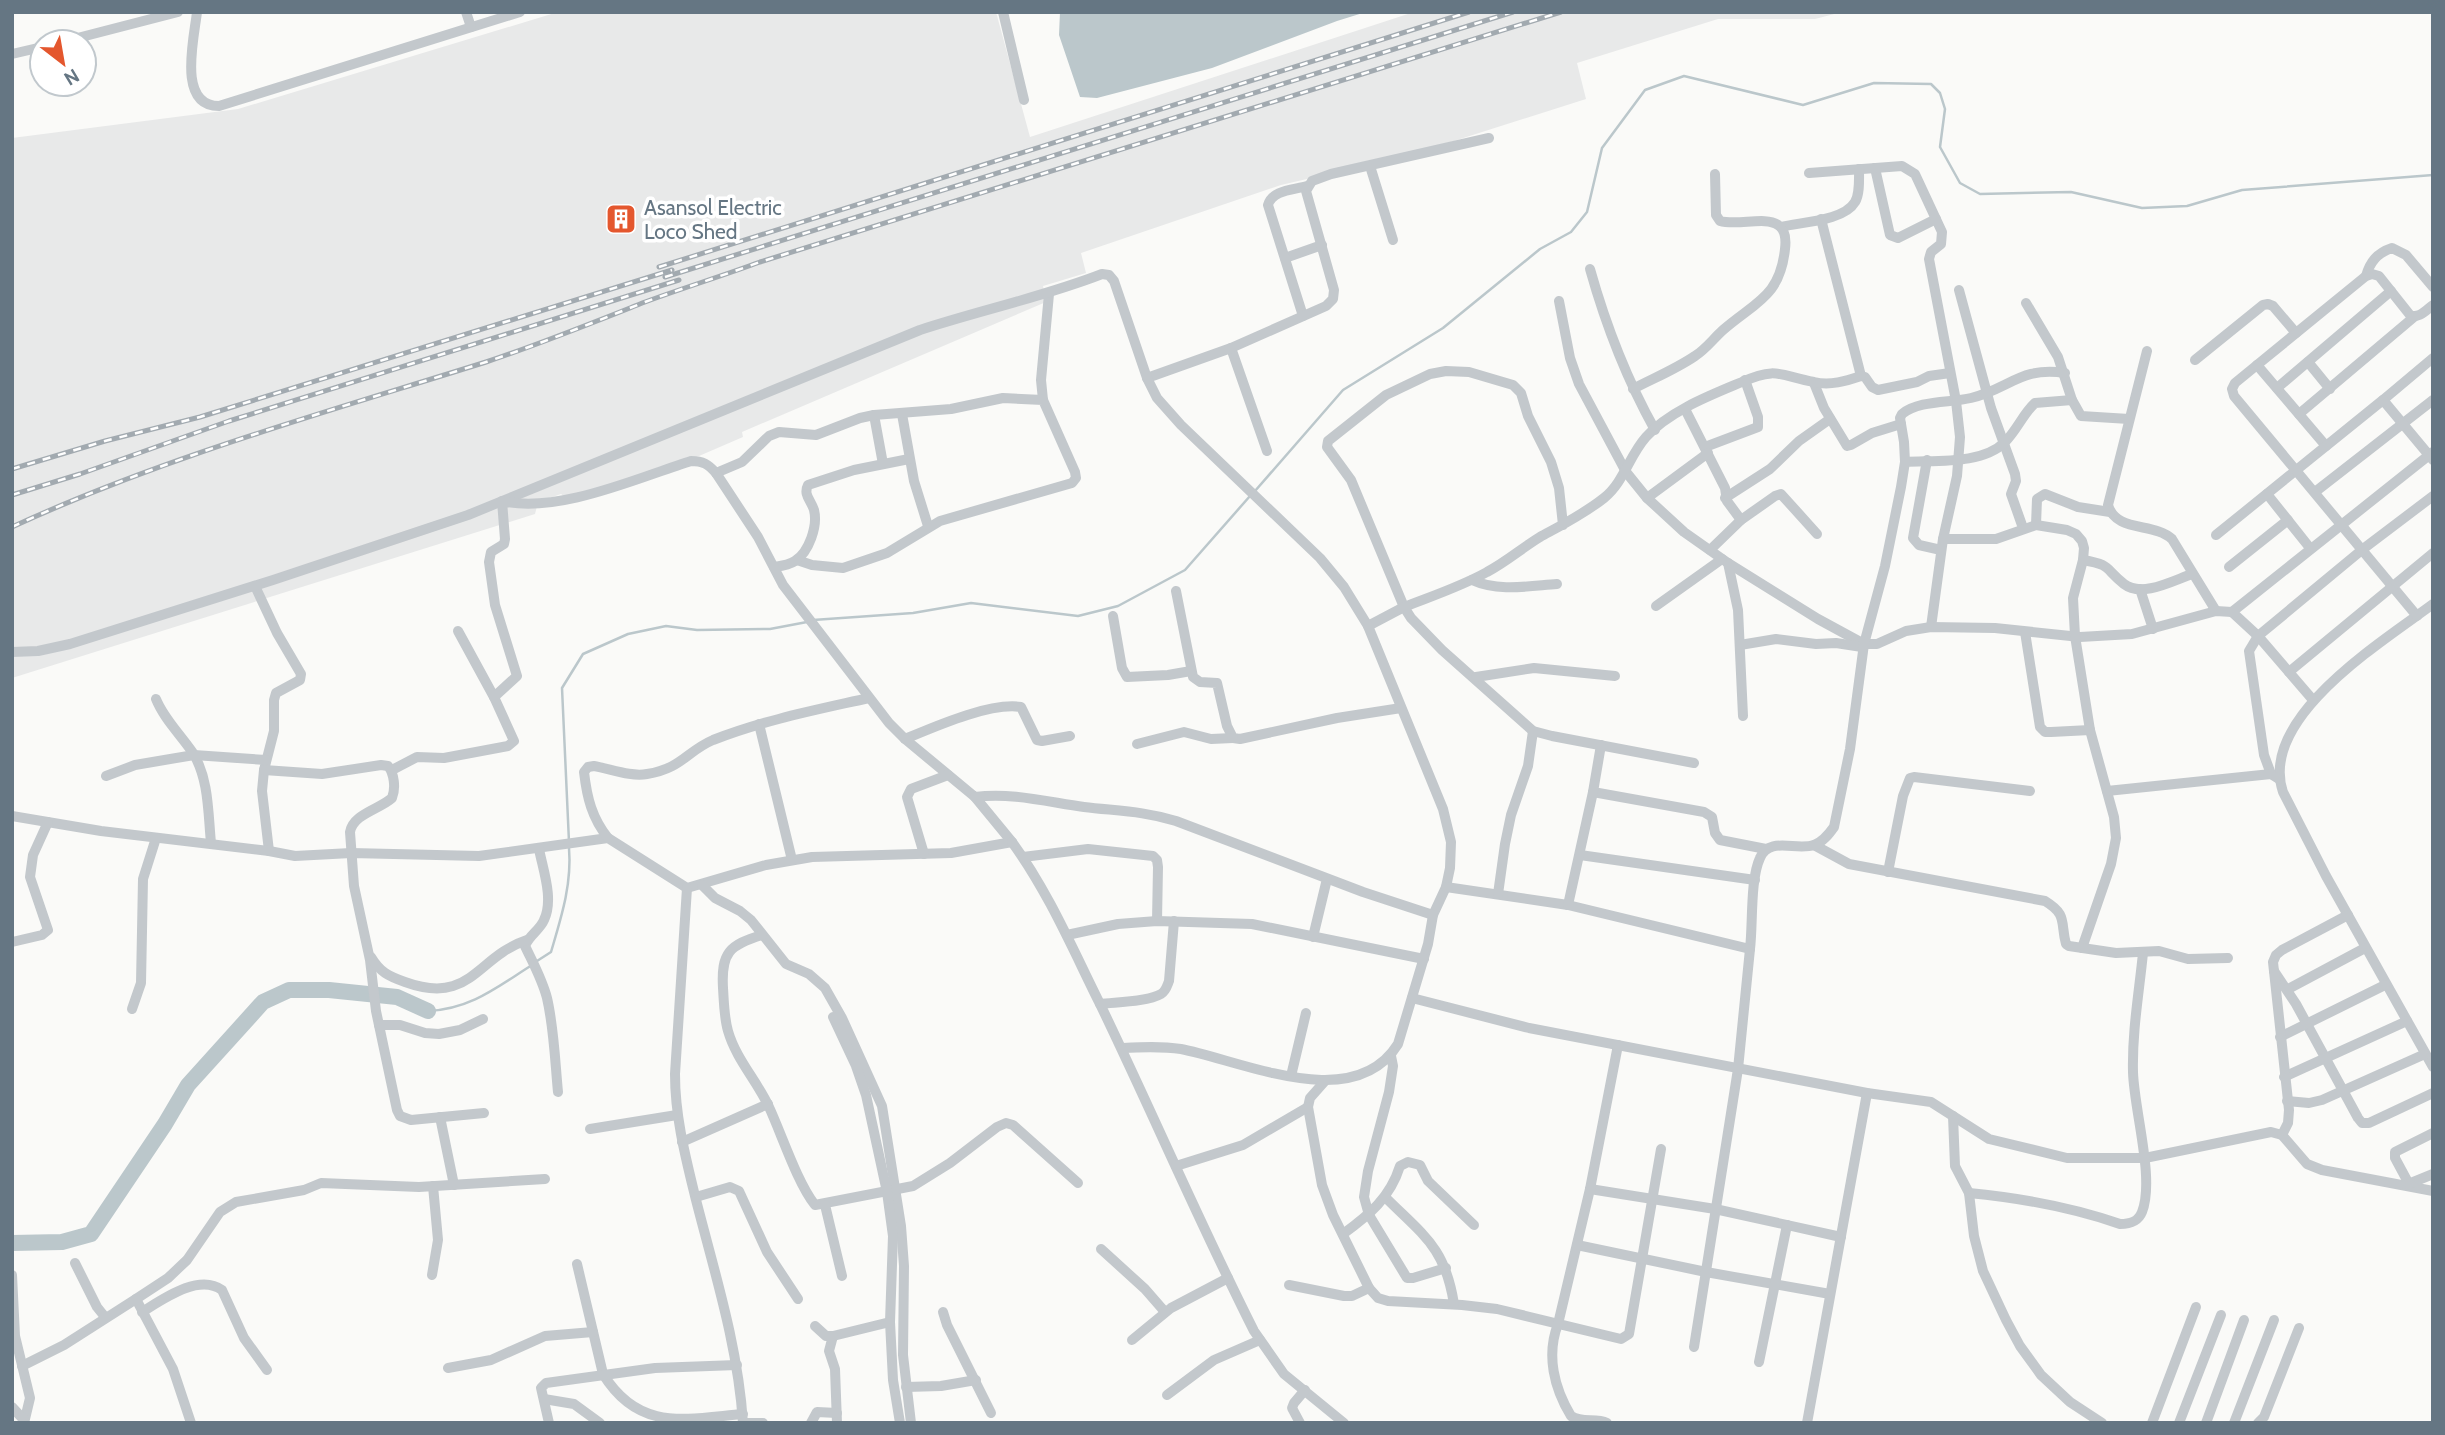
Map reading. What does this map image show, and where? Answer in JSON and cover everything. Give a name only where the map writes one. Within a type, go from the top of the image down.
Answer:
[{"type":"street","points":[[98,31],[153,15],[178,12]]},
{"type":"street","points":[[197,12],[191,77],[197,96],[203,103],[211,106],[219,106],[520,12]]},
{"type":"street","points":[[466,12],[471,27]]},
{"type":"street","points":[[1003,12],[1024,100]]},
{"type":"street","points":[[1303,316],[1268,205],[1269,199],[1274,195],[1307,186],[1312,181],[1331,174],[1489,138]]},
{"type":"street","points":[[1370,166],[1392,240]]},
{"type":"street","points":[[1809,173],[1902,166],[1910,169],[1915,174],[1943,238],[1941,244],[1931,252],[1929,259],[1956,401],[1959,458],[1942,544],[1931,627]]},
{"type":"street","points":[[1875,168],[1890,234],[1898,238],[1936,219]]},
{"type":"street","points":[[1782,227],[1839,215],[1855,202],[1859,169]]},
{"type":"street","points":[[1633,389],[1694,357],[1721,331],[1771,293],[1779,279],[1786,244],[1782,227],[1776,222],[1767,221],[1720,221],[1716,215],[1715,174]]},
{"type":"street","points":[[1147,378],[1231,348],[1326,306],[1333,299],[1334,290],[1306,191],[1307,186]]},
{"type":"street","points":[[1821,219],[1861,376]]},
{"type":"street","points":[[1285,258],[1322,245]]},
{"type":"street","points":[[2366,276],[2369,265],[2376,257],[2392,248],[2406,255],[2433,287]]},
{"type":"street","points":[[1590,269],[1611,339],[1655,430]]},
{"type":"street","points":[[12,652],[38,652],[70,644],[255,586],[502,501],[911,333],[976,311],[1049,293],[1102,274],[1109,275],[1114,281],[1147,378],[1166,409],[1321,558],[1344,587],[1368,626],[1443,809],[1451,842],[1446,887],[1433,915],[1424,959],[1398,1044],[1391,1056],[1372,1068],[1352,1077],[1325,1081],[1253,1070],[1182,1050],[1157,1046],[1122,1048]]},
{"type":"street","points":[[2414,317],[2379,276],[2366,276],[2235,383],[2232,389],[2234,396],[2417,616]]},
{"type":"street","points":[[1959,290],[1987,393],[2015,474],[2016,481],[2011,494],[2023,528]]},
{"type":"street","points":[[2277,388],[2391,291]]},
{"type":"street","points":[[797,560],[821,567],[843,568],[887,553],[928,526],[1072,482],[1076,478],[1043,400],[1041,380],[1049,293]]},
{"type":"street","points":[[1559,302],[1570,358],[1579,384],[1626,472],[1647,498],[1684,532],[1725,561],[1864,646]]},
{"type":"street","points":[[2026,303],[2053,347],[2065,373],[2072,400],[2081,416],[2129,419]]},
{"type":"street","points":[[2195,360],[2263,305],[2273,306],[2296,333]]},
{"type":"street","points":[[2299,414],[2414,317],[2433,305]]},
{"type":"street","points":[[1231,348],[1267,451]]},
{"type":"street","points":[[2110,512],[2110,495],[2147,351]]},
{"type":"street","points":[[2216,535],[2433,358]]},
{"type":"street","points":[[2308,362],[2330,388]]},
{"type":"street","points":[[2257,365],[2326,446]]},
{"type":"street","points":[[1563,525],[1555,475],[1517,388],[1477,373],[1446,371],[1430,374],[1394,390],[1333,436],[1327,447],[1351,480],[1404,607],[1426,634],[1533,731],[1552,737],[1694,763]]},
{"type":"street","points":[[1594,792],[1704,812],[1712,817],[1715,833],[1720,840],[1766,849],[1777,845],[1814,845],[1827,837],[1834,827],[1850,749],[1864,646],[1885,566],[1905,462],[1900,418],[1907,410],[1987,393],[2033,371],[2065,373]]},
{"type":"street","points":[[1368,626],[1404,607],[1472,580],[1563,525],[1607,496],[1626,472],[1646,438],[1655,430],[1685,409],[1745,380],[1778,372],[1814,383],[1831,384],[1861,376],[1868,379],[1872,387],[1878,390],[1950,373]]},
{"type":"street","points":[[1647,498],[1706,450],[1758,427],[1758,416],[1745,380]]},
{"type":"street","points":[[1814,383],[1830,419],[1847,446],[1852,446],[1872,433],[1901,424]]},
{"type":"street","points":[[716,473],[750,457],[764,440],[779,432],[816,435],[874,415],[951,409],[1003,398],[1043,400]]},
{"type":"street","points":[[1905,462],[1978,456],[2005,442],[2035,403],[2072,400]]},
{"type":"street","points":[[2232,612],[2310,548],[2431,456],[2383,400]]},
{"type":"street","points":[[2315,492],[2433,400]]},
{"type":"street","points":[[1685,409],[1725,488],[1725,498],[1741,520]]},
{"type":"street","points":[[902,414],[909,459],[928,526]]},
{"type":"street","points":[[874,415],[883,464]]},
{"type":"street","points":[[1725,498],[1770,469],[1812,431],[1830,419]]},
{"type":"street","points":[[774,567],[797,560],[804,552],[814,526],[813,507],[806,493],[808,485],[854,470],[909,459]]},
{"type":"street","points":[[1927,460],[1913,538],[1919,545],[1996,540],[2036,525],[2076,534],[2084,548],[2073,598],[2075,636],[2090,730],[2107,790],[2116,838],[2111,864],[2082,948]]},
{"type":"street","points":[[502,501],[522,505],[560,502],[691,461],[707,464],[716,473],[758,537],[793,598],[869,698],[905,739],[975,797],[1023,857],[1067,935],[1228,1278],[1260,1340],[1284,1374],[1344,1423]]},
{"type":"street","points":[[1710,550],[1741,520],[1781,494],[1817,534]]},
{"type":"street","points":[[2036,525],[2037,499],[2046,494],[2078,507],[2110,512],[2126,523],[2167,534],[2216,611]]},
{"type":"street","points":[[2267,494],[2310,548]]},
{"type":"street","points":[[2433,496],[2363,549],[2258,636],[2249,651],[2264,755],[2319,864],[2433,1067]]},
{"type":"street","points":[[494,696],[517,676],[495,605],[489,562],[491,552],[504,544],[502,501]]},
{"type":"street","points":[[2229,567],[2288,520]]},
{"type":"street","points":[[2288,672],[2433,553]]},
{"type":"street","points":[[2083,560],[2108,567],[2124,584],[2133,589],[2155,587],[2192,574]]},
{"type":"street","points":[[1656,606],[1725,561]]},
{"type":"street","points":[[1725,561],[1738,610],[1743,716]]},
{"type":"street","points":[[1472,580],[1489,586],[1506,587],[1557,584]]},
{"type":"street","points":[[255,586],[277,633],[301,674],[300,680],[276,693],[274,700],[274,731],[265,765],[263,802],[269,851]]},
{"type":"street","points":[[2140,589],[2153,629]]},
{"type":"street","points":[[1176,591],[1191,671],[1195,681],[1217,683],[1227,726],[1233,738]]},
{"type":"street","points":[[2275,777],[2286,741],[2313,700],[2359,660],[2433,604]]},
{"type":"street","points":[[1740,645],[1776,639],[1864,646],[1877,644],[1906,631],[1931,627],[1995,628],[2075,636],[2132,634],[2216,611],[2232,612],[2258,636],[2313,700]]},
{"type":"street","points":[[1113,616],[1122,668],[1127,677],[1191,671]]},
{"type":"street","points":[[392,770],[417,757],[444,758],[512,744],[514,737],[458,631]]},
{"type":"street","points":[[2025,632],[2040,727],[2045,732],[2090,730]]},
{"type":"street","points":[[1476,677],[1534,668],[1615,676]]},
{"type":"street","points":[[869,698],[759,724],[710,741],[671,769],[638,775],[588,767],[584,772],[594,819],[603,837],[687,888],[766,864],[812,857],[924,854],[975,850],[1012,842]]},
{"type":"street","points":[[156,699],[194,755],[205,787],[211,843]]},
{"type":"street","points":[[905,739],[954,719],[1016,706],[1021,707],[1025,713],[1037,740],[1070,736]]},
{"type":"street","points":[[1137,744],[1184,732],[1212,739],[1240,738],[1401,708]]},
{"type":"street","points":[[759,724],[792,860]]},
{"type":"street","points":[[1498,894],[1511,815],[1528,766],[1533,731]]},
{"type":"street","points":[[1568,905],[1594,792],[1601,745]]},
{"type":"street","points":[[106,776],[135,765],[194,755],[322,774],[388,766],[392,770],[395,791],[392,798],[351,825],[351,853],[354,886],[369,955],[376,1011],[397,1110],[400,1116],[411,1120],[484,1113]]},
{"type":"street","points":[[924,854],[906,797],[907,792],[948,775]]},
{"type":"street","points":[[2107,790],[2275,777]]},
{"type":"street","points":[[1888,872],[1909,778],[2030,791]]},
{"type":"street","points":[[975,797],[1007,795],[1087,807],[1148,812],[1327,879],[1433,915]]},
{"type":"street","points":[[12,816],[295,856],[351,853],[479,856],[603,837]]},
{"type":"street","points":[[12,942],[42,935],[48,930],[30,877],[33,855],[48,822]]},
{"type":"street","points":[[132,1009],[141,983],[143,879],[156,838]]},
{"type":"street","points":[[1814,845],[1849,864],[2045,901],[2057,909],[2064,922],[2066,944],[2116,953],[2159,951],[2188,959],[2228,958]]},
{"type":"street","points":[[369,955],[385,975],[417,987],[432,989],[465,983],[511,946],[526,943],[538,929],[547,911],[543,848]]},
{"type":"street","points":[[1023,857],[1088,849],[1153,856],[1158,867],[1157,921]]},
{"type":"street","points":[[1694,1347],[1738,1069],[1751,950],[1755,880],[1759,859],[1766,849]]},
{"type":"street","points":[[1580,855],[1755,880]]},
{"type":"street","points":[[1313,937],[1327,879]]},
{"type":"street","points":[[702,885],[715,898],[740,911],[786,964],[818,980],[842,1018],[882,1106],[904,1266],[903,1355],[911,1423]]},
{"type":"street","points":[[1446,887],[1568,905],[1751,950]]},
{"type":"street","points":[[687,888],[674,1074],[677,1115],[730,1330],[743,1420]]},
{"type":"street","points":[[2282,1135],[2288,1123],[2274,971],[2276,955],[2348,915]]},
{"type":"street","points":[[1067,935],[1118,924],[1157,921],[1252,925],[1424,959]]},
{"type":"street","points":[[1100,1004],[1149,998],[1166,990],[1170,981],[1174,922]]},
{"type":"street","points":[[762,935],[742,941],[732,947],[725,957],[722,976],[725,1018],[729,1034],[768,1104],[815,1205],[892,1191],[929,1178],[1006,1123],[1013,1125],[1078,1183]]},
{"type":"street","points":[[526,943],[542,982],[551,1021],[558,1093]]},
{"type":"street","points":[[2288,989],[2365,948]]},
{"type":"street","points":[[1969,1192],[2057,1206],[2120,1224],[2131,1224],[2142,1212],[2145,1158],[2137,1116],[2133,1039],[2143,953]]},
{"type":"street","points":[[2274,971],[2288,989],[2362,1123],[2369,1123],[2433,1093]]},
{"type":"street","points":[[2280,1037],[2385,985]]},
{"type":"street","points":[[1412,998],[1529,1028],[1867,1093],[1931,1102],[1989,1139],[2067,1158],[2145,1158],[2271,1132],[2282,1135],[2307,1164],[2322,1170],[2433,1191]]},
{"type":"street","points":[[1291,1076],[1306,1013]]},
{"type":"street","points":[[832,1017],[856,1066],[892,1191],[890,1322],[893,1380],[900,1423]]},
{"type":"street","points":[[379,1025],[401,1025],[425,1033],[439,1034],[460,1030],[483,1019]]},
{"type":"street","points":[[2284,1077],[2407,1021]]},
{"type":"street","points":[[1607,1423],[1602,1420],[1577,1420],[1567,1409],[1550,1355],[1590,1189],[1618,1045]]},
{"type":"street","points":[[2287,1101],[2309,1103],[2344,1091],[2425,1055]]},
{"type":"street","points":[[1391,1056],[1389,1092],[1364,1187],[1364,1196],[1369,1215],[1407,1278],[1446,1268]]},
{"type":"street","points":[[1325,1081],[1310,1098],[1308,1107],[1322,1185],[1369,1288],[1378,1298],[1388,1301],[1497,1309],[1626,1338],[1629,1334],[1661,1149]]},
{"type":"street","points":[[1807,1423],[1867,1093]]},
{"type":"street","points":[[682,1142],[768,1104]]},
{"type":"street","points":[[1176,1166],[1243,1145],[1308,1107]]},
{"type":"street","points":[[590,1129],[677,1115]]},
{"type":"street","points":[[1953,1116],[1955,1166],[1969,1192],[1974,1236],[1983,1271],[2020,1346],[2041,1375],[2070,1402],[2102,1423]]},
{"type":"street","points":[[440,1117],[454,1185]]},
{"type":"street","points":[[2407,1184],[2395,1152],[2433,1133]]},
{"type":"street","points":[[1343,1234],[1369,1215],[1385,1198],[1404,1163],[1420,1165],[1428,1181],[1474,1225]]},
{"type":"street","points":[[2407,1184],[2433,1174]]},
{"type":"street","points":[[22,1366],[64,1345],[168,1278],[187,1260],[220,1212],[236,1202],[304,1190],[321,1183],[433,1186],[545,1179]]},
{"type":"street","points":[[432,1275],[438,1240],[433,1186]]},
{"type":"street","points":[[696,1197],[730,1187],[738,1191],[767,1252],[798,1298]]},
{"type":"street","points":[[1590,1189],[1715,1209],[1841,1237]]},
{"type":"street","points":[[1385,1198],[1426,1237],[1441,1257],[1450,1279],[1454,1304]]},
{"type":"street","points":[[825,1205],[842,1276]]},
{"type":"street","points":[[1759,1362],[1787,1225]]},
{"type":"street","points":[[1577,1245],[1830,1294]]},
{"type":"street","points":[[1101,1249],[1135,1279],[1165,1311]]},
{"type":"street","points":[[75,1263],[97,1307],[106,1317]]},
{"type":"street","points":[[577,1264],[603,1374],[613,1390],[625,1401],[645,1413],[666,1420],[743,1420],[763,1423]]},
{"type":"street","points":[[12,1275],[15,1336],[30,1398],[24,1422]]},
{"type":"street","points":[[1132,1340],[1165,1311],[1228,1278]]},
{"type":"street","points":[[142,1312],[187,1288],[202,1284],[215,1285],[222,1290],[244,1338],[267,1370]]},
{"type":"street","points":[[1289,1284],[1344,1296],[1352,1296],[1369,1288]]},
{"type":"street","points":[[136,1299],[173,1369],[191,1423]]},
{"type":"street","points":[[2151,1423],[2196,1307]]},
{"type":"street","points":[[943,1312],[991,1413]]},
{"type":"street","points":[[2179,1423],[2221,1315]]},
{"type":"street","points":[[2206,1423],[2244,1320]]},
{"type":"street","points":[[2234,1423],[2274,1320]]},
{"type":"street","points":[[815,1326],[826,1336],[832,1336],[890,1322]]},
{"type":"street","points":[[2258,1423],[2264,1418],[2299,1328]]},
{"type":"street","points":[[448,1368],[491,1360],[545,1336],[593,1332]]},
{"type":"street","points":[[811,1423],[817,1412],[837,1418],[835,1369],[829,1350],[832,1336]]},
{"type":"street","points":[[1167,1395],[1214,1360],[1260,1340]]},
{"type":"street","points":[[549,1423],[541,1388],[546,1382],[655,1368],[737,1365]]},
{"type":"street","points":[[906,1387],[976,1380]]},
{"type":"street","points":[[1300,1423],[1292,1408],[1305,1390]]},
{"type":"street","points":[[544,1399],[574,1404],[600,1423]]},
{"type":"street","points":[[12,1407],[24,1422]]},
{"type":"shaded area","points":[[558,12],[996,12],[1030,137],[1414,12],[1842,12],[1815,19],[1718,19],[1577,63],[1586,99],[1410,155],[1281,185],[1081,253],[1086,273],[1043,286],[1046,302],[742,432],[743,437],[699,456],[570,501],[561,494],[538,502],[535,514],[12,678],[12,138],[238,109]]},
{"type":"shaded area","points":[[1060,12],[1366,12],[1212,68],[1097,98],[1080,97],[1059,35]]},
{"type":"waterway","points":[[1255,491],[1343,390],[1443,328],[1540,249],[1571,232],[1587,212],[1602,148],[1645,90],[1684,76],[1803,105],[1874,83],[1931,84],[1940,93],[1945,109],[1940,147],[1960,183],[1980,194],[2071,192],[2142,208],[2187,206],[2242,190],[2433,175]]},
{"type":"waterway","points":[[813,620],[913,613],[971,603],[1078,616],[1118,606],[1185,570],[1250,496]]},
{"type":"waterway","points":[[569,842],[562,688],[583,654],[628,634],[666,626],[697,630],[770,629],[807,622]]},
{"type":"waterway","points":[[537,961],[551,952],[565,901],[569,848]]},
{"type":"waterway","points":[[428,1011],[471,1001],[532,965]]},
{"type":"waterway","points":[[12,1243],[62,1242],[91,1234],[188,1085],[263,1002],[289,990],[329,990],[397,997],[428,1011]]},
{"type":"railway","points":[[659,267],[1469,12]]},
{"type":"railway","points":[[665,277],[1513,12]]},
{"type":"railway","points":[[12,527],[187,457],[486,362],[760,262],[1561,12]]},
{"type":"railway","points":[[12,469],[105,441],[200,417],[672,270]]},
{"type":"railway","points":[[12,495],[229,421],[679,280]]},
{"type":"place","name":"Asansol Electric Loco Shed","points":[[621,219]]}]
